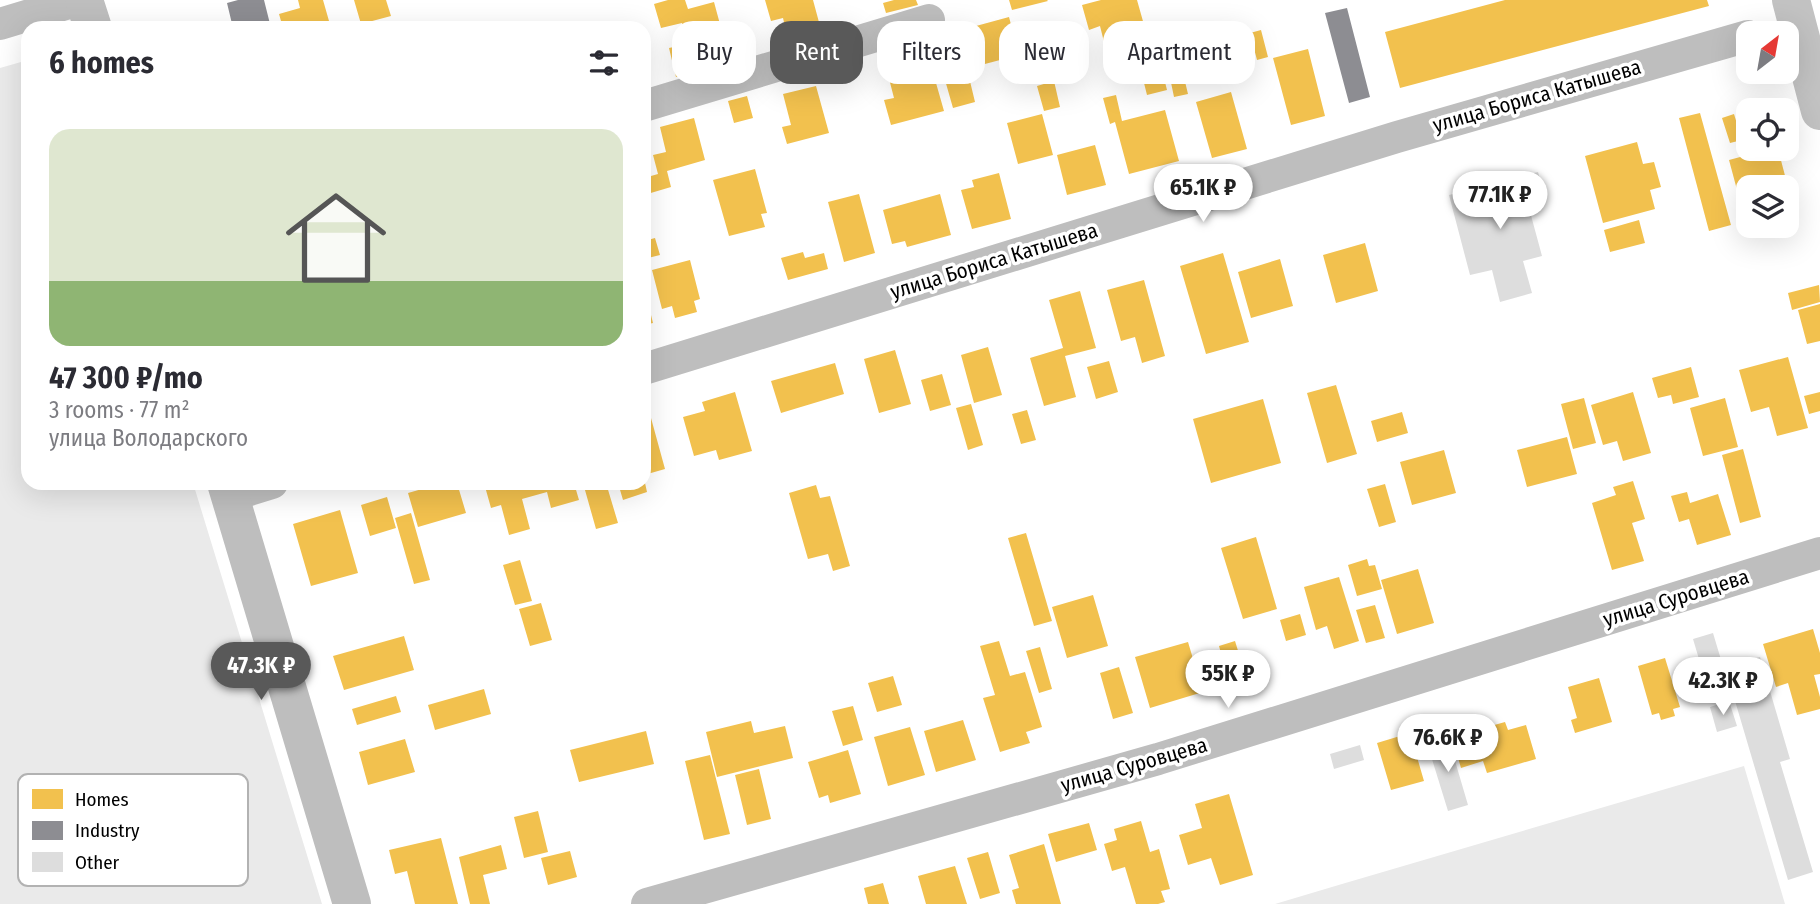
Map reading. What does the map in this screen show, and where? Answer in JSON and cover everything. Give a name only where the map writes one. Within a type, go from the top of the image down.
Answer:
[{"type":"main road","points":[[1794,11],[1820,111]]},
{"type":"street","points":[[0,24],[82,0],[90,21]]},
{"type":"street","points":[[1778,21],[1794,11]]},
{"type":"street","points":[[651,104],[929,20]]},
{"type":"street","name":"улица Бориса Катышева","points":[[651,367],[1397,137],[1736,39]]},
{"type":"street","points":[[228,490],[352,904]]},
{"type":"street","name":"улица Суровцева","points":[[647,904],[1158,759],[1820,554]]},
{"type":"shaded area","points":[[21,62],[21,490],[195,490],[322,904],[0,904],[0,68]]},
{"type":"shaded area","points":[[1744,766],[1785,904],[1275,904],[1342,884]]},
{"type":"building: Homes","points":[[298,0],[323,0],[329,21],[281,21],[279,14],[300,8]]},
{"type":"building: Homes","points":[[354,0],[386,0],[391,16],[360,21]]},
{"type":"building: Homes","points":[[668,0],[685,0],[688,9],[714,2],[719,21],[672,21],[672,25],[661,28],[654,4]]},
{"type":"building: Homes","points":[[765,0],[813,0],[819,21],[784,21],[783,18],[771,21]]},
{"type":"building: Homes","points":[[916,0],[918,5],[886,13],[883,3]]},
{"type":"building: Homes","points":[[1009,0],[1047,0],[1048,1],[1012,10]]},
{"type":"building: Homes","points":[[1101,0],[1137,0],[1143,21],[1103,21],[1103,38],[1100,26],[1089,30],[1089,21],[1086,21],[1082,5]]},
{"type":"building: Homes","points":[[1505,0],[1707,0],[1709,6],[1400,88],[1385,32]]},
{"type":"building: Homes","points":[[1009,17],[1010,21],[999,21],[999,60],[985,64],[985,24]]},
{"type":"building: Homes","points":[[1261,30],[1268,57],[1257,60],[1255,32]]},
{"type":"building: Homes","points":[[1308,49],[1325,116],[1291,125],[1273,58]]},
{"type":"building: Homes","points":[[890,84],[936,84],[944,111],[891,125],[884,100],[894,98]]},
{"type":"building: Homes","points":[[946,84],[971,84],[975,102],[953,108]]},
{"type":"building: Homes","points":[[1055,84],[1060,107],[1044,111],[1037,86]]},
{"type":"building: Homes","points":[[1144,84],[1166,84],[1167,90],[1147,95]]},
{"type":"building: Homes","points":[[1171,84],[1186,84],[1188,94],[1174,97]]},
{"type":"building: Homes","points":[[816,86],[829,133],[787,144],[782,127],[791,125],[783,94]]},
{"type":"building: Homes","points":[[1231,92],[1247,149],[1212,158],[1196,102]]},
{"type":"building: Homes","points":[[1116,95],[1122,121],[1165,110],[1179,161],[1129,174],[1115,122],[1110,124],[1103,98]]},
{"type":"building: Homes","points":[[747,96],[753,118],[734,123],[728,101]]},
{"type":"building: Homes","points":[[1700,113],[1731,225],[1709,231],[1679,118]]},
{"type":"building: Homes","points":[[1042,114],[1053,155],[1018,164],[1007,123]]},
{"type":"building: Homes","points":[[1734,114],[1736,142],[1730,143],[1722,118]]},
{"type":"building: Homes","points":[[694,118],[705,160],[667,171],[671,187],[651,193],[651,176],[658,174],[653,155],[666,152],[660,127]]},
{"type":"building: Homes","points":[[1637,142],[1643,164],[1654,162],[1661,187],[1650,190],[1655,209],[1603,223],[1585,156]]},
{"type":"building: Homes","points":[[1095,145],[1106,185],[1067,195],[1057,155]]},
{"type":"building: Homes","points":[[1729,160],[1781,161],[1785,175],[1736,175],[1736,186]]},
{"type":"building: Homes","points":[[755,169],[767,213],[761,214],[765,227],[729,236],[713,180]]},
{"type":"building: Homes","points":[[999,173],[1011,219],[972,229],[961,190],[974,187],[972,180]]},
{"type":"building: Homes","points":[[859,194],[875,253],[844,262],[828,202]]},
{"type":"building: Homes","points":[[940,194],[951,235],[907,247],[905,241],[892,244],[883,210]]},
{"type":"building: Homes","points":[[1639,220],[1645,243],[1610,252],[1604,230]]},
{"type":"building: Homes","points":[[655,238],[660,255],[651,257],[651,239]]},
{"type":"building: Homes","points":[[1365,243],[1378,291],[1336,303],[1323,255]]},
{"type":"building: Homes","points":[[803,252],[805,258],[824,253],[828,269],[788,280],[781,258]]},
{"type":"building: Homes","points":[[1223,253],[1249,342],[1206,354],[1180,266]]},
{"type":"building: Homes","points":[[1280,259],[1293,306],[1251,318],[1238,272]]},
{"type":"building: Homes","points":[[690,260],[700,299],[694,301],[697,312],[675,318],[672,306],[662,309],[652,270]]},
{"type":"building: Homes","points":[[1144,280],[1165,356],[1142,363],[1135,337],[1121,341],[1107,290]]},
{"type":"building: Homes","points":[[1819,285],[1820,302],[1792,310],[1788,293]]},
{"type":"building: Homes","points":[[1080,291],[1096,348],[1065,356],[1076,397],[1044,406],[1030,358],[1063,348],[1049,300]]},
{"type":"building: Homes","points":[[1820,304],[1820,341],[1807,344],[1798,310]]},
{"type":"building: Homes","points":[[988,347],[1002,395],[974,403],[961,355]]},
{"type":"building: Homes","points":[[895,350],[911,404],[879,413],[864,359]]},
{"type":"building: Homes","points":[[1788,357],[1808,428],[1777,436],[1769,407],[1751,412],[1739,370]]},
{"type":"building: Homes","points":[[1109,361],[1118,392],[1096,399],[1087,367]]},
{"type":"building: Homes","points":[[835,363],[844,394],[781,413],[771,381]]},
{"type":"building: Homes","points":[[1691,367],[1699,397],[1673,404],[1671,395],[1658,398],[1652,378]]},
{"type":"building: Homes","points":[[942,374],[951,405],[930,411],[921,380]]},
{"type":"building: Homes","points":[[1336,385],[1357,454],[1327,463],[1307,393]]},
{"type":"building: Homes","points":[[735,392],[752,451],[719,460],[716,450],[694,456],[683,417],[705,411],[702,402]]},
{"type":"building: Homes","points":[[1633,392],[1651,453],[1623,461],[1617,441],[1603,445],[1591,405]]},
{"type":"building: Homes","points":[[1820,392],[1820,411],[1809,414],[1804,396]]},
{"type":"building: Homes","points":[[1584,398],[1596,443],[1573,449],[1561,404]]},
{"type":"building: Homes","points":[[1725,398],[1738,447],[1703,456],[1690,408]]},
{"type":"building: Homes","points":[[1263,399],[1281,463],[1211,483],[1193,419]]},
{"type":"building: Homes","points":[[971,404],[983,445],[968,450],[956,408]]},
{"type":"building: Homes","points":[[1027,410],[1036,440],[1021,444],[1012,414]]},
{"type":"building: Homes","points":[[1402,412],[1408,433],[1377,442],[1371,421]]},
{"type":"building: Homes","points":[[651,418],[665,469],[651,473]]},
{"type":"building: Homes","points":[[1567,437],[1577,474],[1527,487],[1517,450]]},
{"type":"building: Homes","points":[[1743,449],[1761,517],[1740,523],[1722,455]]},
{"type":"building: Homes","points":[[1444,450],[1456,493],[1412,505],[1400,462]]},
{"type":"building: Homes","points":[[1633,481],[1645,519],[1632,523],[1644,561],[1612,570],[1592,503],[1616,495],[1613,487]]},
{"type":"building: Homes","points":[[1385,484],[1396,522],[1379,527],[1367,489]]},
{"type":"building: Homes","points":[[816,485],[820,498],[830,496],[850,566],[833,571],[828,554],[808,559],[789,493]]},
{"type":"building: Homes","points":[[418,490],[459,490],[466,513],[418,527],[408,493]]},
{"type":"building: Homes","points":[[486,490],[576,490],[579,500],[551,508],[547,492],[522,499],[530,529],[509,535],[501,505],[491,508]]},
{"type":"building: Homes","points":[[585,490],[608,490],[618,523],[596,529]]},
{"type":"building: Homes","points":[[620,490],[647,490],[647,492],[623,500]]},
{"type":"building: Homes","points":[[1687,492],[1690,503],[1718,494],[1731,535],[1697,545],[1689,519],[1679,522],[1671,496]]},
{"type":"building: Homes","points":[[387,497],[396,528],[370,536],[361,505]]},
{"type":"building: Homes","points":[[340,510],[358,573],[311,586],[293,524]]},
{"type":"building: Homes","points":[[411,513],[430,580],[414,584],[395,518]]},
{"type":"building: Homes","points":[[1026,533],[1052,621],[1034,626],[1008,538]]},
{"type":"building: Homes","points":[[1256,537],[1277,609],[1243,619],[1221,548]]},
{"type":"building: Homes","points":[[1367,559],[1369,566],[1375,565],[1382,589],[1357,596],[1348,565]]},
{"type":"building: Homes","points":[[520,560],[532,601],[515,605],[503,565]]},
{"type":"building: Homes","points":[[1418,569],[1434,623],[1397,634],[1381,580]]},
{"type":"building: Homes","points":[[1339,577],[1359,641],[1334,649],[1327,626],[1316,630],[1304,587]]},
{"type":"building: Homes","points":[[1093,595],[1108,646],[1067,658],[1052,607]]},
{"type":"building: Homes","points":[[541,603],[552,640],[530,646],[519,609]]},
{"type":"building: Homes","points":[[1375,605],[1385,638],[1366,643],[1356,610]]},
{"type":"building: Homes","points":[[1300,614],[1306,635],[1286,641],[1280,620]]},
{"type":"building: Homes","points":[[1813,629],[1820,653],[1820,674],[1814,675],[1820,709],[1797,715],[1788,683],[1776,687],[1763,644]]},
{"type":"building: Homes","points":[[404,636],[414,670],[344,690],[333,656]]},
{"type":"building: Homes","points":[[999,641],[1010,676],[1025,672],[1042,727],[1026,732],[1030,743],[1000,752],[983,698],[995,695],[980,646]]},
{"type":"building: Homes","points":[[1235,641],[1244,670],[1227,675],[1219,646]]},
{"type":"building: Homes","points":[[1188,642],[1203,692],[1150,708],[1135,657]]},
{"type":"building: Homes","points":[[1040,647],[1052,689],[1039,693],[1026,651]]},
{"type":"building: Homes","points":[[1665,658],[1680,707],[1673,709],[1675,716],[1661,720],[1659,713],[1652,715],[1638,666]]},
{"type":"building: Homes","points":[[1119,667],[1133,713],[1113,719],[1100,673]]},
{"type":"building: Homes","points":[[893,676],[902,705],[877,712],[868,683]]},
{"type":"building: Homes","points":[[1599,678],[1612,722],[1575,733],[1571,720],[1577,718],[1568,687]]},
{"type":"building: Homes","points":[[484,689],[491,714],[435,730],[428,705]]},
{"type":"building: Homes","points":[[396,696],[401,712],[357,725],[352,709]]},
{"type":"building: Homes","points":[[853,706],[863,740],[843,746],[832,711]]},
{"type":"building: Homes","points":[[963,720],[976,760],[936,772],[924,731]]},
{"type":"building: Homes","points":[[751,721],[754,733],[785,726],[793,758],[717,777],[706,732]]},
{"type":"building: Homes","points":[[1505,722],[1508,730],[1526,725],[1536,759],[1487,773],[1483,761],[1461,768],[1452,737]]},
{"type":"building: Homes","points":[[910,727],[925,775],[888,786],[874,737]]},
{"type":"building: Homes","points":[[646,731],[654,764],[579,782],[570,750]]},
{"type":"building: Homes","points":[[1410,733],[1424,781],[1391,790],[1377,743]]},
{"type":"building: Homes","points":[[405,739],[415,772],[368,785],[359,752]]},
{"type":"building: Homes","points":[[848,750],[861,794],[830,803],[828,795],[819,798],[808,762]]},
{"type":"building: Homes","points":[[710,755],[730,834],[704,840],[685,761]]},
{"type":"building: Homes","points":[[759,769],[771,819],[747,825],[735,775]]},
{"type":"building: Homes","points":[[1229,794],[1253,875],[1220,885],[1211,858],[1188,865],[1179,835],[1202,828],[1195,804]]},
{"type":"building: Homes","points":[[538,811],[548,852],[524,858],[514,817]]},
{"type":"building: Homes","points":[[1141,821],[1150,852],[1159,849],[1170,889],[1161,891],[1165,902],[1158,904],[1136,904],[1125,867],[1112,871],[1104,844],[1117,840],[1114,829]]},
{"type":"building: Homes","points":[[1089,823],[1097,850],[1056,862],[1048,834]]},
{"type":"building: Homes","points":[[441,838],[458,904],[415,904],[407,871],[395,874],[389,850]]},
{"type":"building: Homes","points":[[1044,844],[1061,904],[1016,904],[1012,890],[1019,888],[1009,855]]},
{"type":"building: Homes","points":[[501,845],[507,869],[483,875],[490,904],[470,904],[459,857]]},
{"type":"building: Homes","points":[[570,851],[577,877],[548,885],[541,858]]},
{"type":"building: Homes","points":[[988,852],[1000,893],[980,899],[967,858]]},
{"type":"building: Homes","points":[[955,866],[967,904],[926,904],[918,876]]},
{"type":"building: Homes","points":[[883,883],[889,904],[868,904],[864,888]]},
{"type":"building: Industry","points":[[238,0],[264,0],[269,21],[231,21],[227,3]]},
{"type":"building: Industry","points":[[1347,8],[1370,97],[1349,103],[1325,13]]},
{"type":"building: Other","points":[[1538,172],[1546,203],[1529,208],[1542,256],[1523,261],[1532,293],[1500,302],[1492,270],[1470,275],[1449,195]]},
{"type":"building: Other","points":[[1713,633],[1731,693],[1715,698],[1711,684],[1707,686],[1693,639]]},
{"type":"building: Other","points":[[1760,657],[1790,759],[1780,762],[1813,872],[1788,880],[1725,667]]},
{"type":"building: Other","points":[[1729,701],[1737,726],[1717,732],[1710,707]]},
{"type":"building: Other","points":[[1448,737],[1468,805],[1448,811],[1427,743]]},
{"type":"building: Other","points":[[1360,745],[1364,760],[1334,769],[1330,754]]}]
